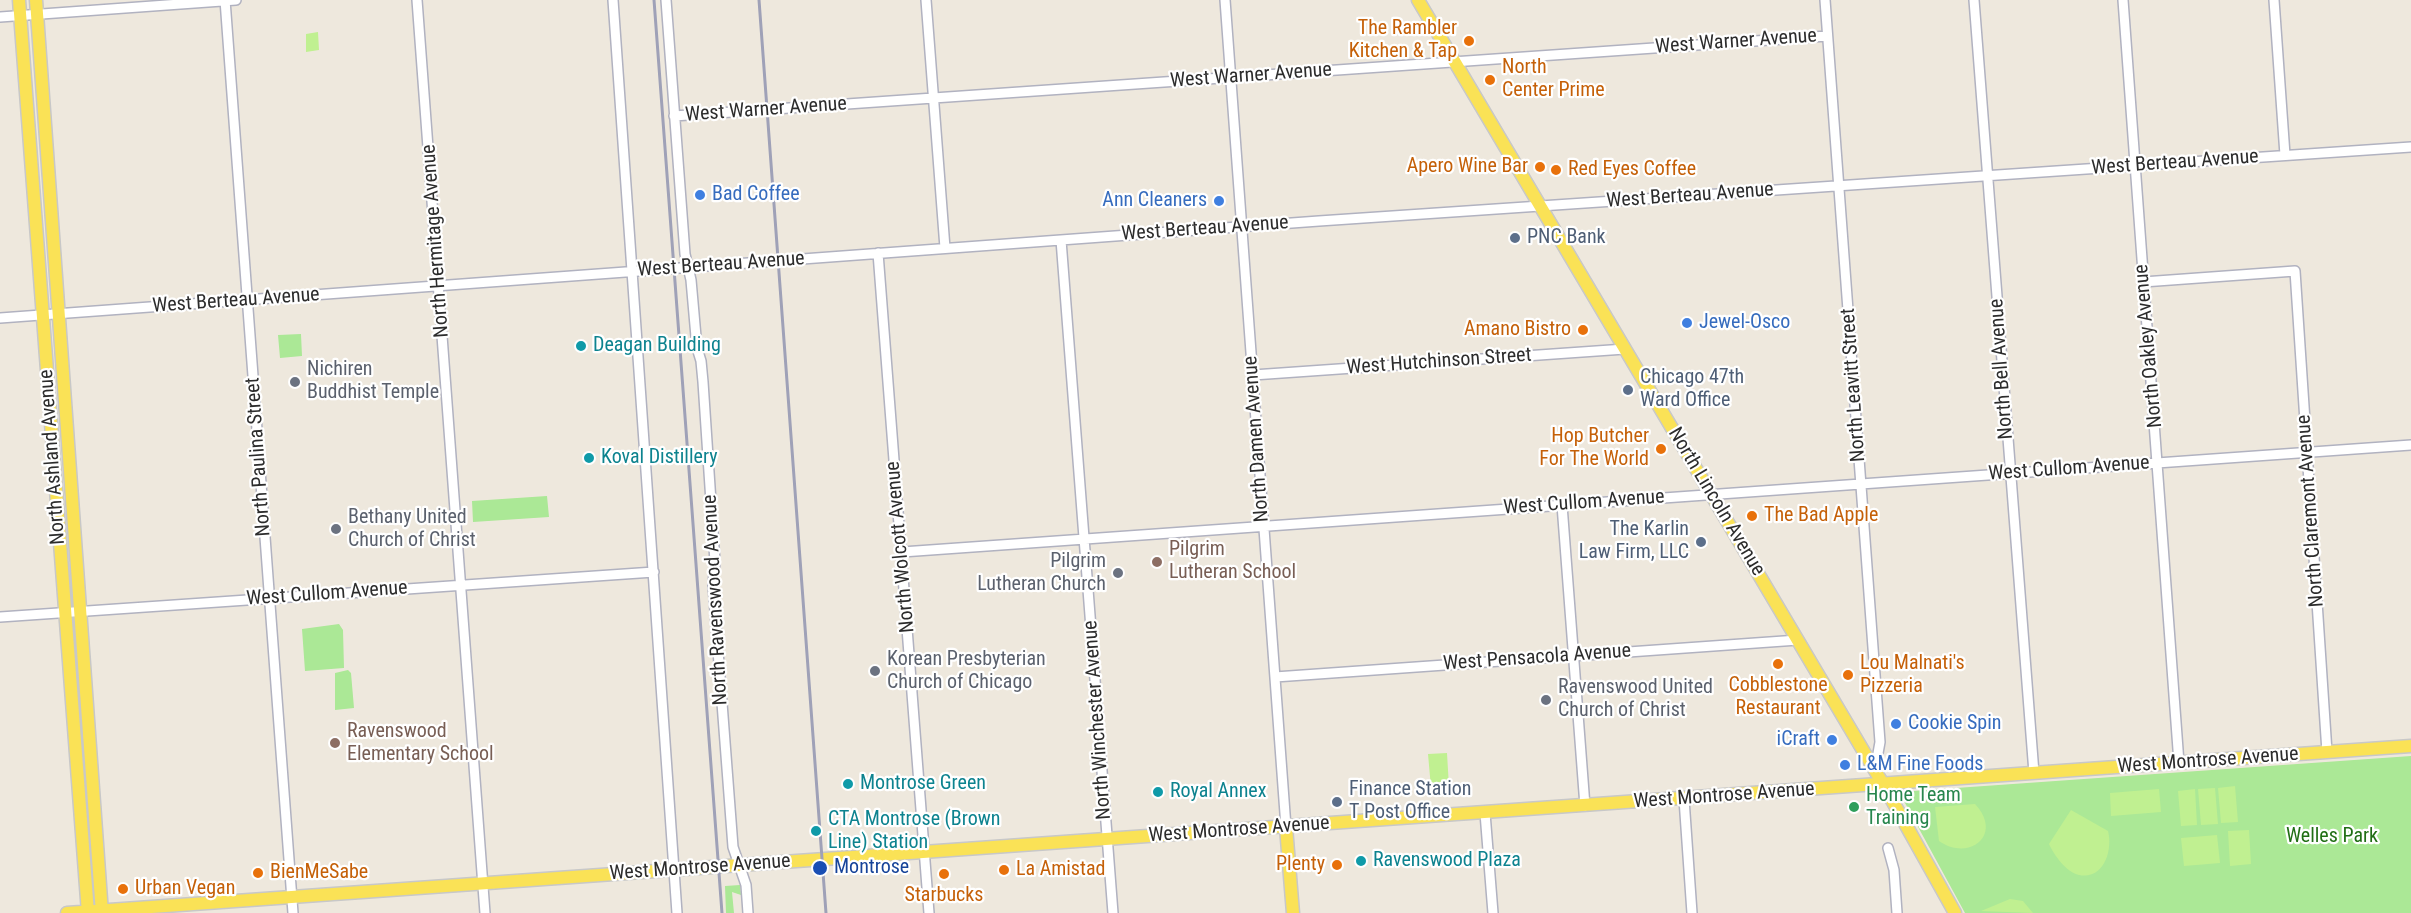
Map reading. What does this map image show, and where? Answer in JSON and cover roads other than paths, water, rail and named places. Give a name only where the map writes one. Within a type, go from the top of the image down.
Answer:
[{"type":"main road","name":"North Ashland Avenue","points":[[19,0],[88,912]]},
{"type":"main road","name":"North Ashland Avenue","points":[[36,0],[102,912]]},
{"type":"main road","name":"North Lincoln Avenue","points":[[1418,0],[1875,770],[1955,913]]},
{"type":"main road","name":"West Montrose Avenue","points":[[67,913],[2411,746]]},
{"type":"main road","name":"North Damen Avenue","points":[[1286,827],[1293,913]]},
{"type":"street","name":"North Paulina Street","points":[[225,0],[292,913]]},
{"type":"street","points":[[0,17],[236,0]]},
{"type":"street","name":"North Hermitage Avenue","points":[[417,0],[485,913]]},
{"type":"street","points":[[613,0],[677,913]]},
{"type":"street","name":"North Ravenswood Avenue","points":[[666,0],[685,254],[692,280],[697,348],[703,382],[715,562],[713,585],[733,847],[746,885],[748,913]]},
{"type":"street","points":[[926,0],[945,248]]},
{"type":"street","name":"North Damen Avenue","points":[[1225,0],[1286,827]]},
{"type":"street","name":"North Leavitt Street","points":[[1824,0],[1880,742],[1875,770]]},
{"type":"street","name":"North Bell Avenue","points":[[1974,0],[2034,774]]},
{"type":"street","name":"North Oakley Avenue","points":[[2123,0],[2179,763]]},
{"type":"street","points":[[2274,0],[2285,155]]},
{"type":"street","name":"West Warner Avenue","points":[[674,116],[1827,36]]},
{"type":"street","name":"West Berteau Avenue","points":[[0,318],[1241,226],[2411,147]]},
{"type":"street","name":"North Winchester Avenue","points":[[1061,240],[1113,913]]},
{"type":"street","name":"North Wolcott Avenue","points":[[878,253],[929,913]]},
{"type":"street","name":"North Claremont Avenue","points":[[2143,282],[2295,271],[2327,752]]},
{"type":"street","name":"West Hutchinson Street","points":[[1252,375],[1625,349]]},
{"type":"street","name":"West Cullom Avenue","points":[[902,552],[2411,445]]},
{"type":"street","points":[[1562,504],[1585,806]]},
{"type":"street","name":"West Cullom Avenue","points":[[0,617],[654,572]]},
{"type":"street","name":"West Pensacola Avenue","points":[[1275,677],[1798,640]]},
{"type":"street","points":[[1684,799],[1692,913]]},
{"type":"street","points":[[1485,813],[1493,913]]},
{"type":"street","points":[[1888,848],[1894,870],[1897,913]]},
{"type":"railway","points":[[654,0],[722,913]]},
{"type":"railway","points":[[759,0],[826,913]]},
{"type":"place","name":"The Rambler Kitchen & Tap","points":[[1469,41]]},
{"type":"place","name":"North Center Prime","points":[[1490,80]]},
{"type":"place","name":"Apero Wine Bar","points":[[1540,167]]},
{"type":"place","name":"Red Eyes Coffee","points":[[1556,170]]},
{"type":"place","name":"Bad Coffee","points":[[700,195]]},
{"type":"place","name":"Ann Cleaners","points":[[1219,201]]},
{"type":"place","name":"PNC Bank","points":[[1515,238]]},
{"type":"place","name":"Jewel-Osco","points":[[1687,323]]},
{"type":"place","name":"Amano Bistro","points":[[1583,330]]},
{"type":"place","name":"Deagan Building","points":[[581,346]]},
{"type":"place","name":"Nichiren Buddhist Temple","points":[[295,382]]},
{"type":"place","name":"Chicago 47th Ward Office","points":[[1628,390]]},
{"type":"place","name":"Hop Butcher For The World","points":[[1661,449]]},
{"type":"place","name":"Koval Distillery","points":[[589,458]]},
{"type":"place","name":"The Bad Apple","points":[[1752,516]]},
{"type":"place","name":"Bethany United Church of Christ","points":[[336,529]]},
{"type":"place","name":"The Karlin Law Firm, LLC","points":[[1701,542]]},
{"type":"place","name":"Pilgrim Lutheran School","points":[[1157,562]]},
{"type":"place","name":"Pilgrim Lutheran Church","points":[[1118,573]]},
{"type":"place","name":"Cobblestone Restaurant","points":[[1778,664]]},
{"type":"place","name":"Korean Presbyterian Church of Chicago","points":[[875,671]]},
{"type":"place","name":"Lou Malnati's Pizzeria","points":[[1848,675]]},
{"type":"place","name":"Ravenswood United Church of Christ","points":[[1546,700]]},
{"type":"place","name":"Cookie Spin","points":[[1896,724]]},
{"type":"place","name":"iCraft","points":[[1832,740]]},
{"type":"place","name":"Ravenswood Elementary School","points":[[335,743]]},
{"type":"place","name":"L&M Fine Foods","points":[[1845,765]]},
{"type":"place","name":"Montrose Green","points":[[848,784]]},
{"type":"place","name":"Royal Annex","points":[[1158,792]]},
{"type":"place","name":"Finance Station T Post Office","points":[[1337,802]]},
{"type":"place","name":"Home Team Training","points":[[1854,807]]},
{"type":"place","name":"CTA Montrose (Brown Line) Station","points":[[816,831]]},
{"type":"place","name":"Ravenswood Plaza","points":[[1361,861]]},
{"type":"place","name":"Plenty","points":[[1337,865]]},
{"type":"place","name":"Montrose","points":[[820,868]]},
{"type":"place","name":"La Amistad","points":[[1004,870]]},
{"type":"place","name":"BienMeSabe","points":[[258,873]]},
{"type":"place","name":"Starbucks","points":[[944,874]]},
{"type":"place","name":"Urban Vegan","points":[[123,889]]},
{"type":"park label","name":"Welles Park","points":[[2332,837]]}]
